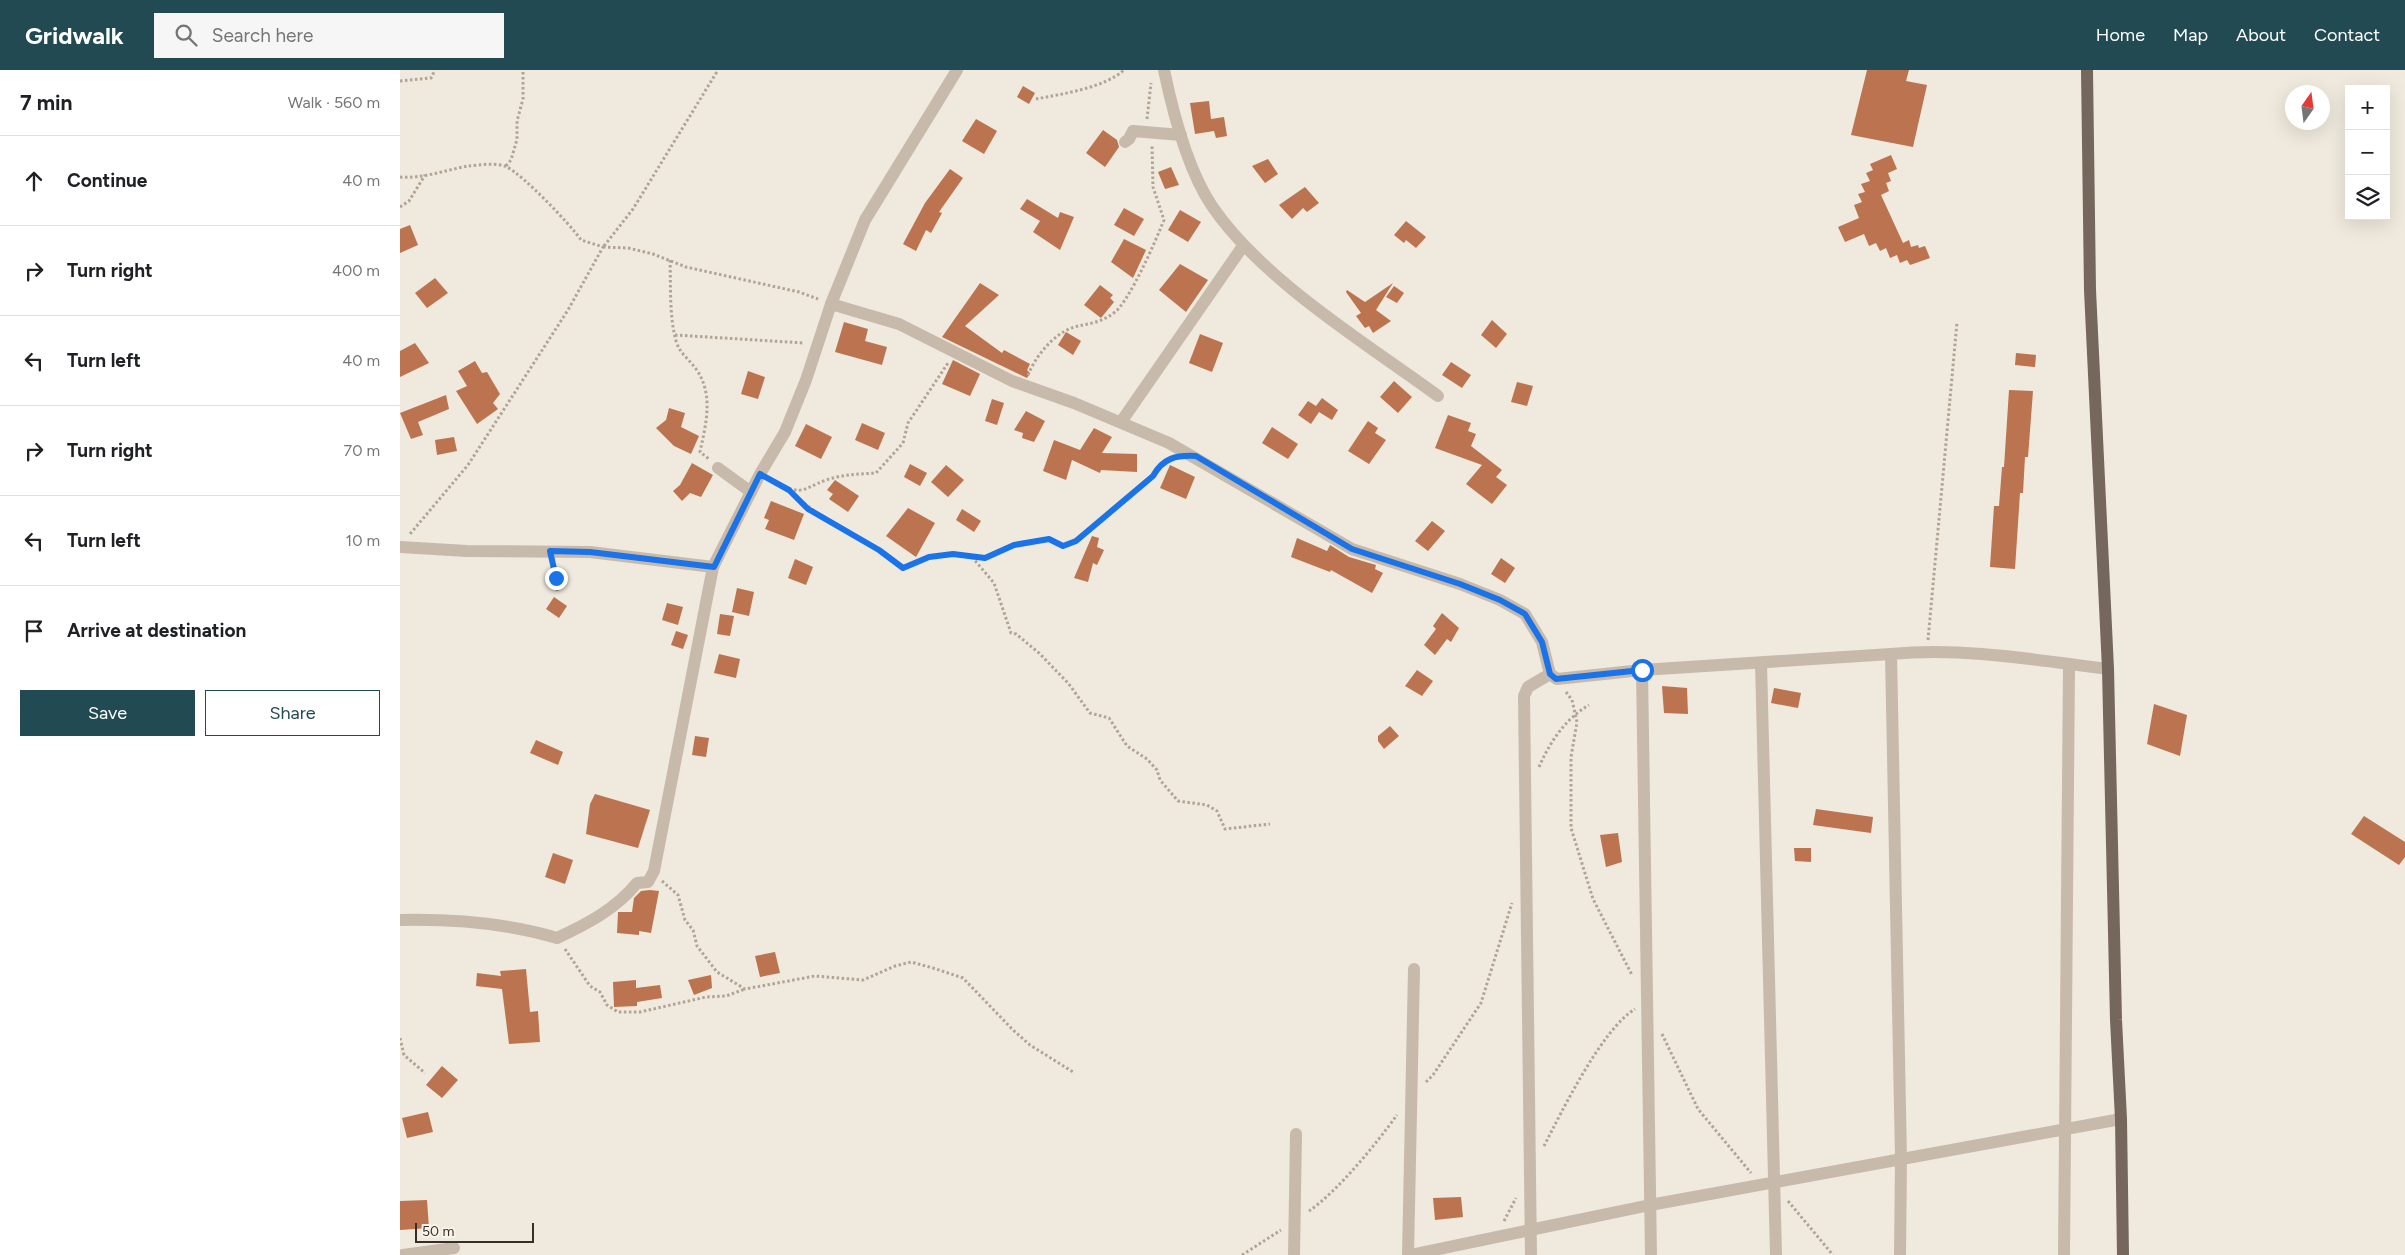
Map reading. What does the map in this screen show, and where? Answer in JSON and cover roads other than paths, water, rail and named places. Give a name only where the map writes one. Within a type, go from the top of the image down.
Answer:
[{"type":"main road","points":[[2087,70],[2090,290],[2108,669],[2123,1255]]},
{"type":"street","points":[[400,920],[499,925],[524,928],[557,938],[590,923],[628,895],[637,883],[648,882],[654,871],[714,567],[760,474],[785,432],[831,304],[865,220],[957,70]]},
{"type":"street","points":[[1158,72],[1187,154],[1211,204],[1244,246],[1312,304],[1438,396]]},
{"type":"street","points":[[1125,142],[1133,131],[1181,135]]},
{"type":"street","points":[[1121,422],[1244,246]]},
{"type":"street","points":[[831,304],[899,324],[1023,385],[1121,422],[1196,456],[1352,549],[1460,584],[1500,600],[1525,614],[1542,642],[1550,674],[1556,679],[1642,670],[1927,651],[2108,669]]},
{"type":"street","points":[[718,468],[751,492]]},
{"type":"street","points":[[403,543],[467,551],[590,552],[714,567]]},
{"type":"street","points":[[1891,654],[1902,1159],[1900,1255]]},
{"type":"street","points":[[1761,663],[1776,1255]]},
{"type":"street","points":[[2064,1255],[2069,664]]},
{"type":"street","points":[[1642,670],[1651,1255]]},
{"type":"street","points":[[1531,1255],[1524,696],[1528,687],[1550,674]]},
{"type":"street","points":[[1414,969],[1409,1255],[1650,1205],[2121,1119]]},
{"type":"street","points":[[1294,1255],[1296,1134]]},
{"type":"street","points":[[403,1255],[454,1248]]}]
